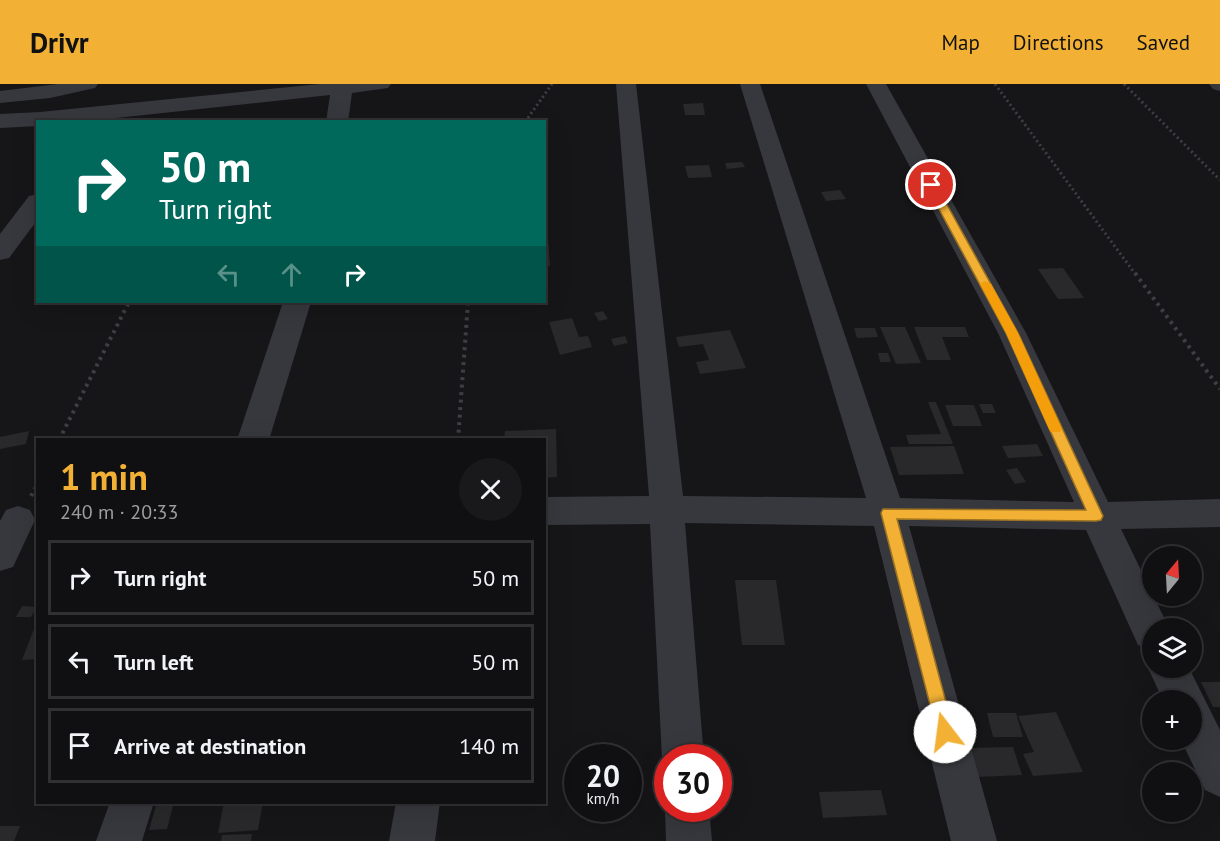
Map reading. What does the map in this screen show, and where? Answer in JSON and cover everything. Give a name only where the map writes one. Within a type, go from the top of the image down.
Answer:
[{"type":"street","points":[[0,97],[50,92],[88,84]]},
{"type":"street","points":[[0,121],[100,117],[342,86],[381,84]]},
{"type":"street","points":[[626,84],[667,510],[682,744]]},
{"type":"street","points":[[750,84],[888,513],[974,841]]},
{"type":"street","points":[[876,84],[1012,333],[1145,618]]},
{"type":"street","points":[[338,120],[342,86]]},
{"type":"street","points":[[0,252],[36,204]]},
{"type":"street","points":[[255,438],[297,303]]},
{"type":"street","points":[[546,511],[667,510],[1096,516],[1220,513]]},
{"type":"street","points":[[0,556],[19,520]]},
{"type":"street","points":[[1202,738],[1220,775]]},
{"type":"street","points":[[119,841],[131,804]]},
{"type":"street","points":[[412,841],[418,804]]},
{"type":"street","points":[[688,822],[689,841]]},
{"type":"path","points":[[526,120],[552,84]]},
{"type":"path","points":[[995,84],[1220,389]]},
{"type":"path","points":[[1124,84],[1220,180]]},
{"type":"path","points":[[60,438],[128,303]]},
{"type":"path","points":[[458,438],[468,303]]},
{"type":"building","points":[[703,103],[705,115],[685,115],[683,104]]},
{"type":"building","points":[[742,162],[745,167],[727,169],[725,163]]},
{"type":"building","points":[[709,165],[712,177],[688,178],[685,166]]},
{"type":"building","points":[[840,190],[846,199],[826,201],[821,192]]},
{"type":"building","points":[[546,236],[548,236],[550,266],[546,266]]},
{"type":"building","points":[[1063,268],[1084,298],[1058,299],[1038,269]]},
{"type":"building","points":[[603,311],[608,319],[599,321],[594,313]]},
{"type":"building","points":[[572,318],[579,337],[588,336],[592,347],[560,355],[549,322]]},
{"type":"building","points":[[880,327],[905,327],[921,363],[896,364]]},
{"type":"building","points":[[914,327],[965,327],[969,337],[942,337],[951,360],[927,360]]},
{"type":"building","points":[[854,328],[875,328],[878,337],[857,338]]},
{"type":"building","points":[[730,330],[746,368],[700,374],[696,362],[709,360],[703,344],[679,347],[676,337]]},
{"type":"building","points":[[625,336],[628,343],[614,346],[611,339]]},
{"type":"building","points":[[878,353],[888,353],[891,362],[880,362]]},
{"type":"building","points":[[928,402],[936,402],[953,444],[909,444],[906,435],[941,434]]},
{"type":"building","points":[[979,404],[992,404],[996,413],[983,413]]},
{"type":"building","points":[[945,405],[974,405],[982,426],[953,426]]},
{"type":"building","points":[[556,429],[557,477],[546,478],[546,438],[504,438],[505,431]]},
{"type":"building","points":[[29,431],[26,444],[0,449],[0,437]]},
{"type":"building","points":[[1037,444],[1043,456],[1008,458],[1002,446]]},
{"type":"building","points":[[954,446],[964,474],[899,475],[890,447]]},
{"type":"building","points":[[1017,468],[1026,482],[1015,484],[1006,470]]},
{"type":"building","points":[[735,580],[776,580],[785,645],[742,645]]},
{"type":"building","points":[[22,606],[36,607],[31,617],[16,617]]},
{"type":"building","points":[[36,624],[36,659],[22,660]]},
{"type":"building","points":[[1201,682],[1220,682],[1220,707],[1213,707]]},
{"type":"building","points":[[1056,712],[1083,772],[1033,776],[1023,754],[1034,752],[1018,716]]},
{"type":"building","points":[[987,713],[1016,713],[1023,737],[993,737]]},
{"type":"building","points":[[1013,747],[1022,775],[976,777],[967,748]]},
{"type":"building","points":[[881,790],[887,815],[823,818],[819,792]]},
{"type":"building","points":[[156,804],[173,804],[167,829],[149,830]]},
{"type":"building","points":[[224,804],[263,804],[258,830],[218,833]]},
{"type":"building","points":[[0,826],[20,826],[14,841],[0,841]]},
{"type":"building","points":[[252,834],[251,841],[221,841],[222,835]]},
{"type":"slow traffic","points":[[985,284],[1012,333],[1056,429]]},
{"type":"route","points":[[931,185],[1012,333],[1096,516],[888,513],[945,732]]}]
